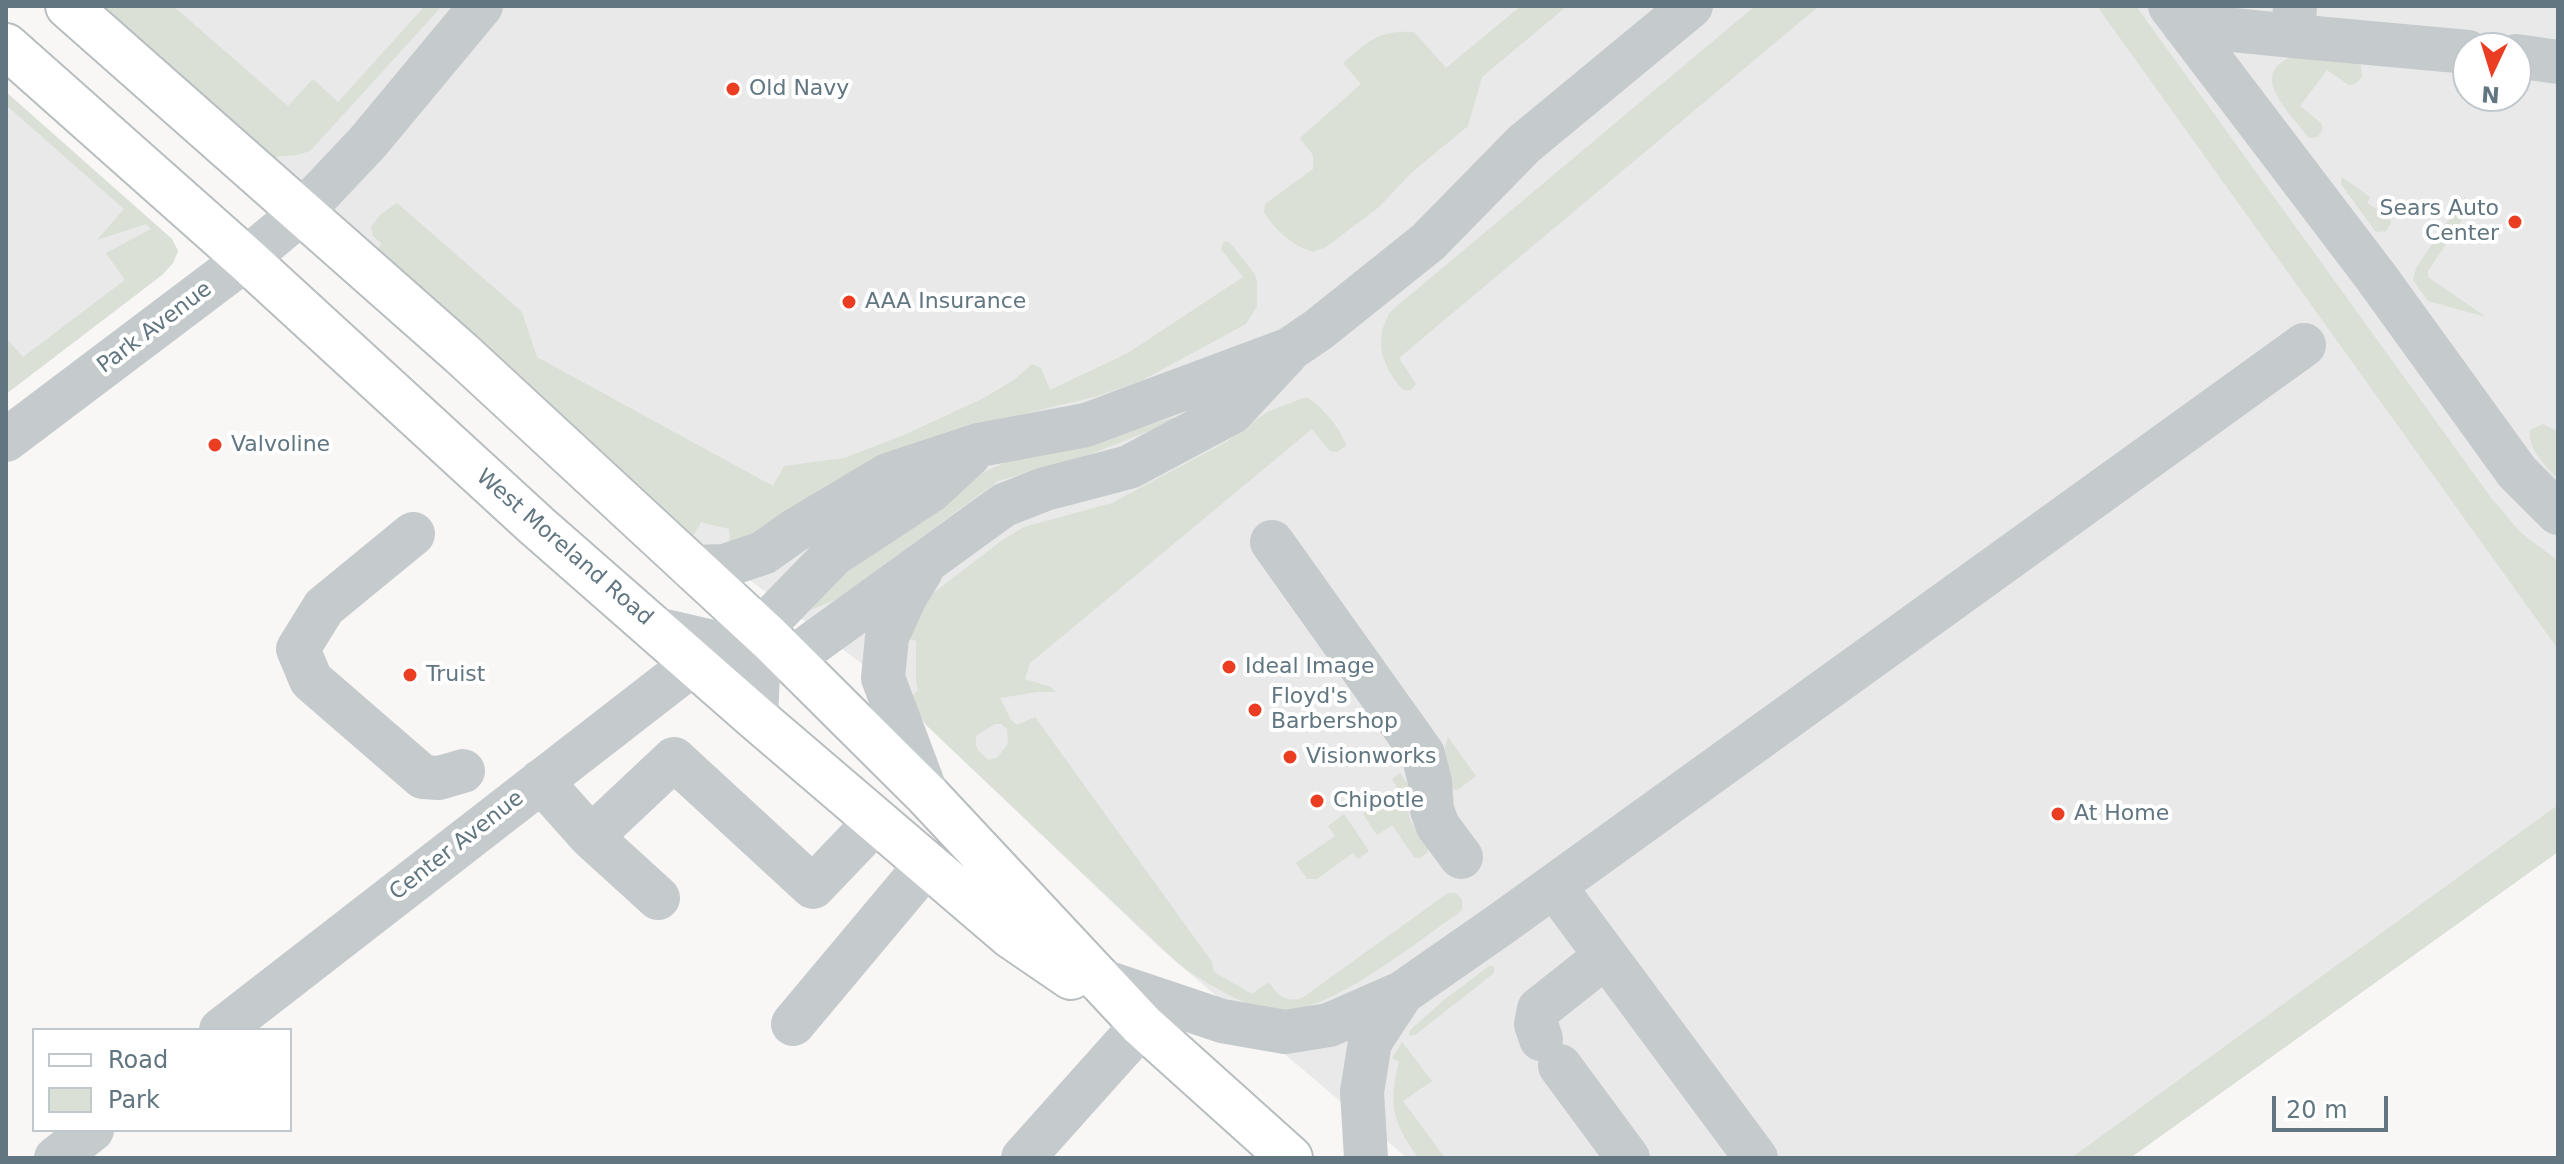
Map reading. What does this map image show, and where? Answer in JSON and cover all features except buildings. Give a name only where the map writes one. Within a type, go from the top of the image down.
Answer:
[{"type":"main road","name":"West Moreland Road","points":[[68,6],[462,354],[691,567],[769,648],[927,795],[1142,1025],[1290,1158]]},
{"type":"main road","name":"West Moreland Road","points":[[6,46],[246,259],[537,526],[756,718],[1011,936],[1142,1025]]},
{"type":"street","name":"Park Avenue","points":[[6,440],[246,259],[301,213],[368,142],[481,6]]},
{"type":"street","points":[[656,629],[769,648],[928,560],[1004,505],[1045,489],[1129,467],[1232,412],[1290,349],[1428,242],[1524,144],[1691,6]]},
{"type":"street","points":[[2177,16],[2294,21],[2452,49]]},
{"type":"street","points":[[2177,16],[2376,277],[2517,472],[2558,513]]},
{"type":"street","points":[[2532,58],[2558,62]]},
{"type":"street","points":[[1097,979],[1222,1021],[1285,1032],[1329,1025],[1402,993],[2304,345]]},
{"type":"street","points":[[691,567],[724,566],[763,553],[888,475],[979,445],[1086,425],[1290,349]]},
{"type":"street","points":[[756,718],[769,648],[833,555],[930,491],[979,445]]},
{"type":"street","points":[[413,534],[324,607],[298,649],[311,680],[423,777],[439,778],[463,771]]},
{"type":"street","points":[[1272,542],[1423,754],[1430,782],[1432,810],[1438,826],[1461,857]]},
{"type":"street","points":[[927,795],[883,678],[887,637],[905,597],[928,560]]},
{"type":"street","name":"Center Avenue","points":[[224,1028],[694,663]]},
{"type":"street","points":[[591,837],[674,759],[813,887],[876,821]]},
{"type":"street","points":[[541,781],[591,837],[658,898]]},
{"type":"street","points":[[793,1024],[927,864]]},
{"type":"street","points":[[1554,886],[1756,1158]]},
{"type":"street","points":[[1606,956],[1539,1009],[1536,1024],[1551,1052],[1628,1158]]},
{"type":"street","points":[[1366,1158],[1362,1092],[1370,1042],[1402,993]]},
{"type":"street","points":[[1023,1158],[1142,1025]]},
{"type":"street","points":[[56,1158],[89,1132]]},
{"type":"shaded area","points":[[91,6],[2558,6],[2558,852],[2130,1158],[1407,1158],[1161,949],[926,725],[909,699],[680,528]]},
{"type":"shaded area","points":[[6,92],[172,239],[178,251],[173,263],[162,275],[6,394]]},
{"type":"green space","points":[[91,6],[173,6],[288,106],[313,79],[338,102],[425,6],[442,6],[310,151],[261,158]]},
{"type":"green space","points":[[1521,6],[1567,6],[1482,77],[1468,126],[1411,173],[1379,207],[1326,247],[1313,252],[1292,242],[1274,226],[1264,213],[1265,204],[1313,169],[1313,155],[1300,138],[1361,84],[1343,63],[1375,38],[1391,33],[1414,32],[1446,68]]},
{"type":"green space","points":[[1755,6],[1819,6],[1399,358],[1416,384],[1411,390],[1403,390],[1390,372],[1382,353],[1382,333],[1390,312]]},
{"type":"green space","points":[[2097,6],[2136,6],[2492,499],[2520,532],[2558,561],[2558,649]]},
{"type":"green space","points":[[2291,57],[2356,62],[2361,66],[2362,77],[2349,85],[2327,70],[2300,106],[2321,123],[2323,128],[2318,137],[2309,138],[2284,106],[2273,84],[2273,74],[2278,65]]},
{"type":"green space","points":[[6,92],[172,239],[178,251],[173,263],[162,275],[6,394],[6,338],[23,357],[125,280],[106,253],[151,229],[146,224],[97,240],[124,209],[6,105]]},
{"type":"green space","points":[[2342,177],[2370,197],[2367,203],[2390,218],[2391,223],[2386,231],[2376,232],[2341,184]]},
{"type":"green space","points":[[2465,196],[2468,211],[2428,271],[2428,277],[2486,317],[2428,301],[2413,280],[2416,268]]},
{"type":"green space","points":[[397,203],[522,312],[537,357],[773,486],[784,466],[844,458],[904,435],[984,398],[1015,379],[1032,364],[1041,368],[1050,390],[1128,353],[1243,277],[1221,249],[1224,241],[1230,243],[1254,273],[1257,306],[1246,324],[1139,382],[1094,397],[964,428],[783,523],[730,543],[729,529],[701,522],[693,536],[680,528],[370,256],[382,244],[373,236],[371,227],[381,214]]},
{"type":"green space","points":[[1306,397],[1330,418],[1346,446],[1337,452],[1330,451],[1312,429],[1030,663],[1025,679],[1051,687],[1056,692],[1000,698],[1011,720],[1017,725],[1035,717],[1212,962],[1214,972],[1252,994],[1269,982],[1282,997],[1302,998],[1448,893],[1455,893],[1462,899],[1462,910],[1456,915],[1347,989],[1300,1008],[1279,1011],[1254,1006],[1213,987],[1179,964],[926,725],[909,699],[918,690],[916,641],[905,638],[927,598],[1001,541],[1024,527],[1112,503],[1226,442],[1267,412]],"holes":[[[995,724],[1007,729],[1008,744],[997,758],[988,760],[977,747],[977,735]]]},
{"type":"green space","points":[[1174,417],[1175,421],[1080,458],[998,481],[837,599],[811,610],[826,588],[986,471],[1009,461],[1087,445]]},
{"type":"green space","points":[[2543,424],[2558,432],[2558,479],[2538,457],[2530,437],[2530,430]]},
{"type":"green space","points":[[1448,737],[1476,776],[1454,790],[1444,765]]},
{"type":"green space","points":[[1400,773],[1410,787],[1410,819],[1428,845],[1427,853],[1419,858],[1414,857],[1392,825],[1377,835],[1363,814],[1398,789],[1392,779]]},
{"type":"green space","points":[[2558,805],[2558,852],[2130,1158],[2071,1158]]},
{"type":"green space","points":[[1344,814],[1369,851],[1358,859],[1353,853],[1317,879],[1307,879],[1296,863],[1335,836],[1328,826]]},
{"type":"green space","points":[[1489,966],[1494,966],[1494,973],[1415,1035],[1409,1036],[1410,1030],[1444,1000]]},
{"type":"green space","points":[[1402,1042],[1432,1081],[1403,1101],[1445,1158],[1419,1158],[1398,1124],[1394,1090],[1399,1062],[1392,1058]]},
{"type":"place","name":"Old Navy","points":[[733,89]]},
{"type":"place","name":"Sears Auto Center","points":[[2515,222]]},
{"type":"place","name":"AAA Insurance","points":[[849,302]]},
{"type":"place","name":"Valvoline","points":[[215,445]]},
{"type":"place","name":"Ideal Image","points":[[1229,667]]},
{"type":"place","name":"Truist","points":[[410,675]]},
{"type":"place","name":"Floyd's Barbershop","points":[[1255,710]]},
{"type":"place","name":"Visionworks","points":[[1290,757]]},
{"type":"place","name":"Chipotle","points":[[1317,801]]},
{"type":"place","name":"At Home","points":[[2058,814]]}]
